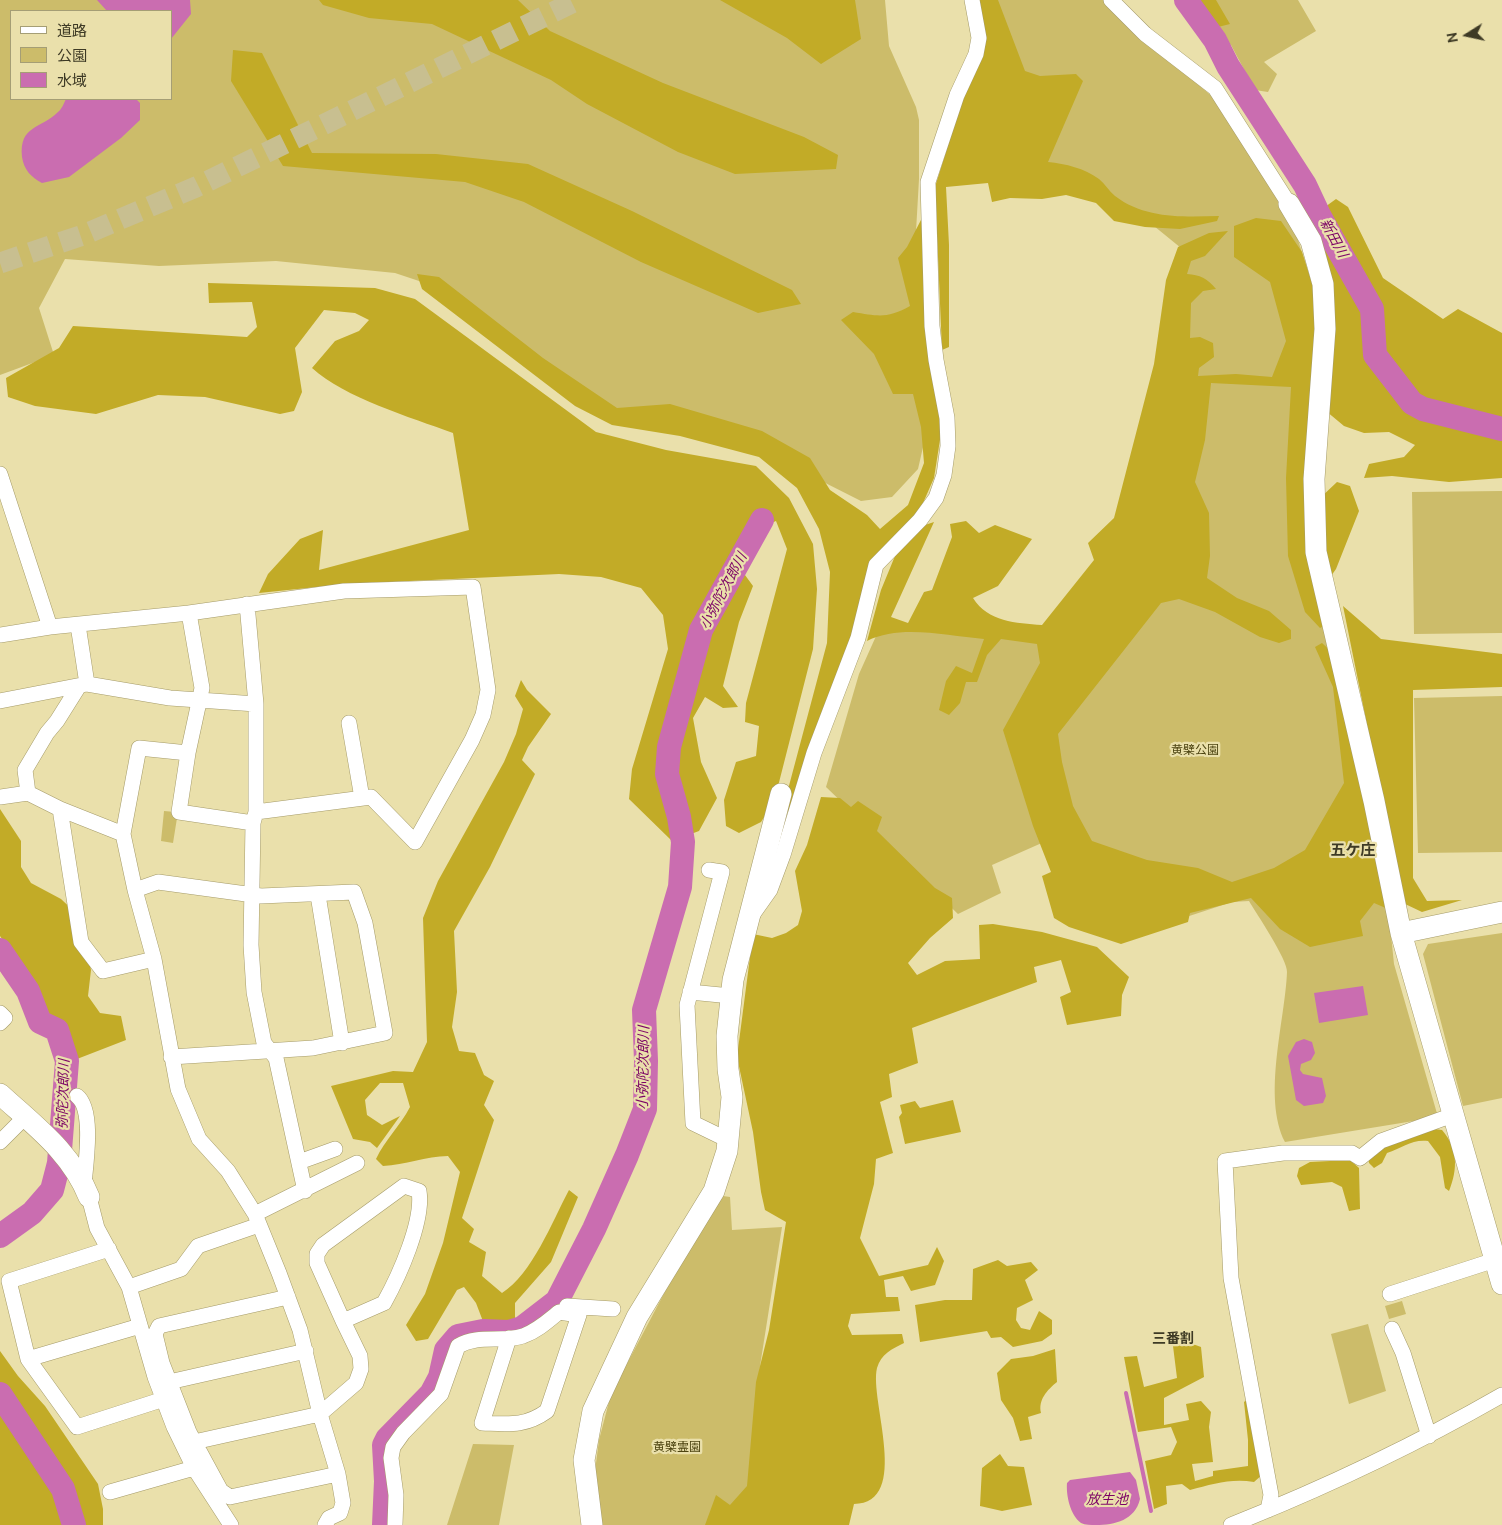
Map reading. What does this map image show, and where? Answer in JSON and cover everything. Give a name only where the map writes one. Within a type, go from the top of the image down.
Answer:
[{"type":"street","points":[[746,923],[770,890],[780,864],[814,753],[858,638],[876,565],[920,520],[936,498],[944,475],[948,446],[947,418],[932,326],[928,182],[957,95],[976,54],[979,38],[972,0]]},
{"type":"street","points":[[1111,0],[1145,34],[1215,88],[1311,241],[1323,284],[1325,329],[1314,479],[1316,552],[1374,801],[1401,933],[1502,1284]]},
{"type":"street","points":[[0,474],[50,628]]},
{"type":"street","points":[[0,635],[78,624],[189,613],[344,591],[473,587],[488,690],[483,715],[472,740],[415,842],[371,797],[254,817],[179,812],[188,753],[202,688],[189,613]]},
{"type":"street","points":[[247,604],[256,704],[254,817],[250,895],[250,945],[254,992],[264,1043],[276,1058],[305,1191]]},
{"type":"street","points":[[28,794],[25,770],[47,733],[83,685],[78,624]]},
{"type":"street","points":[[0,700],[83,685],[136,693],[256,704]]},
{"type":"street","points":[[349,723],[362,798]]},
{"type":"street","points":[[188,753],[138,748],[123,834],[135,890],[154,959],[178,1089],[199,1139],[228,1171],[257,1219],[288,1297],[306,1351],[320,1414],[338,1474],[343,1503],[340,1512],[329,1518],[325,1525]]},
{"type":"street","points":[[0,797],[28,794],[123,834]]},
{"type":"street","points":[[592,1525],[584,1460],[593,1411],[637,1316],[714,1192],[720,1178],[728,1140],[732,1097],[728,1069],[727,1036],[731,996],[746,923],[781,794]]},
{"type":"street","points":[[60,809],[81,942],[103,971],[154,959]]},
{"type":"street","points":[[709,870],[722,872],[687,1005],[693,1123],[728,1140]]},
{"type":"street","points":[[135,890],[158,882],[270,897],[354,892],[365,923],[385,1033],[313,1048],[171,1056]]},
{"type":"street","points":[[318,895],[342,1042]]},
{"type":"street","points":[[1401,933],[1502,912]]},
{"type":"street","points":[[690,992],[731,996]]},
{"type":"street","points":[[0,1012],[5,1018],[0,1022]]},
{"type":"street","points":[[0,1094],[32,1122],[73,1165],[86,1191],[97,1228],[129,1287],[174,1427],[194,1468],[231,1525]]},
{"type":"street","points":[[77,1096],[82,1100],[87,1112],[86,1191]]},
{"type":"street","points":[[1268,1510],[1271,1495],[1230,1270],[1225,1161],[1282,1153],[1352,1153],[1360,1158],[1380,1141],[1453,1115]]},
{"type":"street","points":[[0,1142],[32,1122]]},
{"type":"street","points":[[299,1162],[335,1149]]},
{"type":"street","points":[[129,1287],[181,1270],[198,1246],[257,1219],[357,1163]]},
{"type":"street","points":[[194,1442],[320,1414],[356,1382],[361,1369],[360,1356],[343,1321],[316,1263],[316,1254],[323,1245],[404,1186],[414,1188],[419,1192],[421,1206],[400,1273],[391,1291],[384,1303],[343,1321]]},
{"type":"street","points":[[109,1250],[9,1281],[28,1359],[77,1427],[164,1399]]},
{"type":"street","points":[[1390,1294],[1495,1260]]},
{"type":"street","points":[[288,1297],[158,1326],[155,1334],[169,1382],[194,1442],[221,1492],[230,1497],[338,1474]]},
{"type":"street","points":[[395,1525],[396,1495],[391,1458],[393,1447],[403,1433],[441,1394],[458,1346],[469,1340],[523,1336],[540,1327],[559,1312],[563,1306],[613,1309]]},
{"type":"street","points":[[509,1338],[482,1423],[514,1425],[534,1420],[547,1411],[579,1315],[559,1312]]},
{"type":"street","points":[[28,1359],[140,1326]]},
{"type":"street","points":[[1392,1329],[1403,1353],[1429,1436]]},
{"type":"street","points":[[169,1382],[306,1351]]},
{"type":"street","points":[[1230,1525],[1268,1510],[1429,1436],[1502,1394]]},
{"type":"street","points":[[110,1492],[194,1468]]},
{"type":"green space","points":[[0,0],[885,0],[889,46],[916,107],[919,120],[919,179],[915,249],[929,421],[918,469],[892,497],[861,501],[766,453],[614,419],[422,282],[395,273],[276,261],[159,266],[65,259],[39,308],[54,355],[0,375]]},
{"type":"green space","name":"黄檗公園","points":[[984,0],[1105,0],[1111,9],[1215,99],[1266,177],[1297,237],[1318,302],[1307,479],[1337,657],[1390,925],[1394,964],[1438,1117],[1285,1142],[1278,1124],[1275,1103],[1275,1081],[1287,972],[1277,947],[1249,901],[1232,902],[1122,938],[1031,770],[1112,558],[1181,248],[1138,213],[1042,168]]},
{"type":"green space","points":[[1190,0],[1298,0],[1316,31],[1264,62],[1277,74],[1268,92],[1255,90],[1231,45],[1219,40]]},
{"type":"green space","points":[[1502,491],[1502,633],[1414,634],[1412,492]]},
{"type":"green space","points":[[881,625],[1053,637],[1044,842],[992,865],[1001,893],[958,914],[826,787],[859,674]]},
{"type":"green space","points":[[1502,696],[1502,852],[1418,853],[1414,698]]},
{"type":"green space","points":[[164,811],[175,812],[177,818],[173,843],[161,841]]},
{"type":"green space","points":[[1502,933],[1502,1098],[1463,1106],[1423,954],[1428,944]]},
{"type":"green space","name":"黄檗霊園","points":[[716,1195],[730,1197],[732,1230],[782,1227],[760,1366],[753,1484],[740,1525],[600,1525],[595,1471],[599,1440],[611,1394]]},
{"type":"green space","points":[[1402,1301],[1406,1314],[1389,1319],[1385,1306]]},
{"type":"green space","points":[[1368,1324],[1386,1391],[1349,1404],[1331,1334]]},
{"type":"green space","points":[[473,1444],[514,1445],[499,1525],[447,1525]]},
{"type":"shaded area","points":[[319,0],[518,0],[550,31],[663,83],[804,137],[838,155],[836,169],[735,174],[678,152],[587,104],[551,80],[432,24],[369,18],[323,5]]},
{"type":"shaded area","points":[[720,0],[855,0],[861,39],[821,64],[787,38]]},
{"type":"shaded area","points":[[971,0],[998,0],[1025,71],[1040,76],[1076,74],[1083,81],[1048,162],[1068,165],[1087,172],[1099,179],[1115,196],[1139,209],[1165,215],[1219,216],[1217,221],[1180,229],[1145,227],[1114,221],[1096,203],[1066,195],[1042,199],[1010,198],[992,202],[988,183],[946,187],[949,245],[949,347],[942,350],[935,187],[977,52]]},
{"type":"shaded area","points":[[1192,0],[1216,0],[1230,24],[1214,28]]},
{"type":"shaded area","points":[[233,50],[262,53],[312,153],[436,154],[528,164],[632,211],[792,290],[801,304],[758,313],[641,262],[524,202],[465,182],[283,166],[231,81]]},
{"type":"shaded area","points":[[1336,199],[1348,207],[1383,278],[1443,319],[1458,309],[1502,333],[1502,478],[1449,482],[1392,476],[1364,478],[1369,464],[1404,457],[1415,445],[1389,432],[1364,433],[1344,426],[1326,411],[1308,224],[1318,212]]},
{"type":"shaded area","points":[[922,218],[942,427],[934,478],[916,519],[885,550],[794,811],[782,812],[827,643],[830,572],[819,529],[797,488],[759,457],[680,436],[612,425],[575,406],[422,289],[417,274],[439,277],[543,358],[617,408],[670,404],[762,431],[810,458],[830,490],[867,515],[880,529],[908,505],[924,463],[921,427],[913,394],[893,394],[874,354],[841,320],[853,312],[869,315],[888,315],[910,306],[898,258],[907,247]]},
{"type":"shaded area","points":[[1256,218],[1281,221],[1302,252],[1318,302],[1328,624],[1320,628],[1305,612],[1288,556],[1286,478],[1291,387],[1211,383],[1205,440],[1195,482],[1209,513],[1210,556],[1207,578],[1237,598],[1269,611],[1291,630],[1291,639],[1279,643],[1260,637],[1215,612],[1179,599],[1161,603],[1058,734],[1062,762],[1073,806],[1092,841],[1147,860],[1198,868],[1232,882],[1274,868],[1305,850],[1344,783],[1333,687],[1315,647],[1322,643],[1337,657],[1388,909],[1374,903],[1360,921],[1363,936],[1310,947],[1280,929],[1251,898],[1190,913],[1188,922],[1121,944],[1069,927],[1054,918],[1042,876],[1051,872],[1033,826],[1003,730],[1040,663],[1037,644],[1001,639],[987,655],[977,682],[966,682],[960,703],[949,715],[939,710],[946,681],[956,666],[972,673],[984,639],[909,632],[880,636],[867,641],[881,590],[895,556],[925,525],[934,522],[891,617],[908,623],[924,592],[932,590],[952,537],[950,524],[966,521],[979,533],[995,525],[1032,539],[998,586],[973,598],[986,612],[1003,620],[1042,625],[1094,560],[1088,543],[1114,518],[1154,364],[1166,280],[1178,247],[1209,233],[1228,231],[1205,256],[1191,261],[1187,274],[1203,278],[1216,289],[1203,291],[1191,303],[1190,338],[1200,337],[1213,343],[1214,357],[1199,368],[1198,376],[1236,374],[1272,377],[1286,341],[1270,282],[1234,257],[1234,226]]},
{"type":"shaded area","points":[[208,283],[375,288],[415,299],[596,432],[666,450],[756,466],[789,498],[813,544],[817,589],[813,649],[774,802],[761,822],[739,833],[726,826],[724,800],[736,762],[756,756],[759,726],[745,722],[746,703],[787,549],[776,521],[753,531],[734,560],[753,586],[739,622],[723,686],[738,707],[723,708],[705,697],[693,718],[701,762],[717,798],[699,831],[672,841],[629,799],[632,769],[668,649],[663,615],[641,588],[601,577],[559,574],[346,584],[259,593],[268,574],[300,539],[323,530],[319,570],[469,530],[453,433],[360,398],[326,379],[312,368],[335,341],[359,331],[369,320],[355,313],[324,310],[295,348],[302,392],[294,411],[280,414],[205,397],[158,395],[96,414],[35,406],[8,397],[6,378],[59,348],[73,326],[247,337],[257,327],[252,302],[209,303]]},
{"type":"shaded area","points":[[1337,482],[1350,486],[1359,511],[1336,569],[1331,576],[1320,551],[1319,499]]},
{"type":"shaded area","points":[[1343,606],[1381,639],[1502,654],[1502,687],[1413,690],[1413,878],[1427,901],[1462,900],[1422,912],[1403,903]]},
{"type":"shaded area","points":[[521,680],[527,690],[551,714],[528,747],[522,760],[535,774],[490,867],[454,931],[457,992],[452,1027],[459,1051],[475,1053],[484,1075],[494,1081],[484,1105],[494,1120],[462,1218],[474,1229],[469,1242],[486,1252],[482,1276],[502,1293],[513,1284],[532,1260],[569,1190],[578,1197],[551,1262],[515,1303],[515,1323],[484,1324],[476,1303],[464,1287],[457,1290],[428,1339],[416,1341],[406,1325],[425,1294],[443,1243],[460,1172],[448,1156],[383,1166],[376,1159],[410,1107],[403,1083],[380,1083],[365,1100],[367,1115],[382,1125],[400,1116],[377,1148],[370,1142],[353,1139],[331,1086],[393,1071],[413,1072],[427,1042],[423,918],[438,881],[504,762],[516,734],[523,709],[515,696]]},
{"type":"shaded area","points":[[821,797],[840,798],[851,807],[858,801],[882,817],[877,831],[935,888],[952,898],[953,918],[930,938],[908,963],[917,975],[945,961],[980,959],[979,925],[993,924],[1042,932],[1097,947],[1129,977],[1122,995],[1121,1016],[1067,1025],[1060,997],[1071,992],[1061,960],[1034,967],[1037,982],[912,1028],[918,1063],[889,1074],[892,1097],[880,1102],[893,1153],[876,1159],[874,1184],[860,1238],[879,1276],[928,1265],[937,1247],[944,1261],[935,1285],[911,1291],[903,1276],[884,1280],[886,1297],[898,1297],[900,1311],[851,1314],[848,1326],[852,1335],[902,1334],[904,1343],[884,1356],[877,1368],[876,1383],[885,1469],[881,1487],[871,1499],[854,1504],[849,1525],[705,1525],[716,1495],[730,1505],[747,1486],[756,1382],[769,1330],[786,1222],[765,1210],[753,1132],[737,1057],[753,934],[772,938],[786,933],[798,925],[802,911],[795,871],[807,845]]},
{"type":"shaded area","points":[[0,809],[21,841],[21,867],[31,883],[61,899],[78,915],[91,970],[88,996],[100,1013],[121,1016],[126,1040],[77,1059],[66,1028],[45,1016],[27,976],[0,936]]},
{"type":"shaded area","points":[[953,1100],[961,1132],[905,1144],[899,1117],[902,1113],[900,1105],[915,1101],[920,1108]]},
{"type":"shaded area","points":[[1427,1128],[1442,1130],[1454,1151],[1454,1175],[1449,1191],[1445,1188],[1440,1157],[1428,1141],[1412,1143],[1387,1153],[1382,1163],[1374,1168],[1369,1163],[1368,1155]]},
{"type":"shaded area","points":[[1350,1160],[1359,1168],[1360,1209],[1349,1211],[1342,1187],[1332,1182],[1301,1185],[1297,1176],[1299,1168],[1310,1162]]},
{"type":"shaded area","points":[[998,1260],[1007,1266],[1031,1262],[1038,1270],[1025,1280],[1033,1300],[1017,1308],[1016,1320],[1021,1328],[1030,1330],[1039,1311],[1052,1320],[1052,1334],[1042,1341],[1013,1347],[1001,1337],[991,1338],[987,1331],[920,1342],[915,1305],[945,1300],[972,1300],[973,1269]]},
{"type":"shaded area","points":[[1190,1343],[1201,1347],[1204,1377],[1164,1398],[1164,1425],[1189,1420],[1186,1404],[1201,1401],[1211,1412],[1209,1427],[1213,1462],[1192,1464],[1195,1481],[1213,1476],[1213,1471],[1248,1466],[1248,1440],[1244,1402],[1248,1399],[1263,1474],[1254,1482],[1230,1481],[1190,1490],[1182,1484],[1166,1486],[1167,1504],[1154,1509],[1145,1461],[1171,1455],[1177,1442],[1171,1427],[1138,1432],[1124,1357],[1137,1356],[1144,1387],[1177,1378],[1173,1346]]},
{"type":"shaded area","points":[[1055,1349],[1057,1382],[1044,1396],[1040,1408],[1041,1413],[1028,1417],[1032,1439],[1020,1441],[1013,1418],[1001,1400],[997,1373],[1011,1359],[1033,1356]]},
{"type":"shaded area","points":[[0,1351],[18,1376],[45,1406],[98,1484],[103,1509],[103,1525],[0,1525]]},
{"type":"shaded area","points":[[1000,1454],[1008,1466],[1024,1467],[1032,1505],[1002,1511],[980,1506],[982,1468]]},
{"type":"water","points":[[97,0],[190,0],[191,14],[172,38],[172,10],[106,10]]},
{"type":"water","points":[[66,100],[137,100],[140,103],[140,120],[121,138],[69,177],[42,183],[31,176],[24,166],[22,147],[24,139],[32,129],[51,118],[63,106]]},
{"type":"water","points":[[1363,986],[1368,1015],[1319,1023],[1314,993]]},
{"type":"water","points":[[1304,1039],[1312,1042],[1315,1053],[1311,1060],[1301,1064],[1300,1070],[1303,1074],[1322,1078],[1326,1096],[1323,1103],[1304,1106],[1296,1100],[1288,1056],[1296,1042]]},
{"type":"water","name":"放生池","points":[[1130,1472],[1136,1480],[1140,1499],[1134,1512],[1123,1520],[1103,1525],[1084,1524],[1077,1519],[1071,1510],[1068,1499],[1067,1483],[1070,1480]]},
{"type":"waterway","name":"新田川","points":[[1186,0],[1215,40],[1228,66],[1305,185],[1320,217],[1372,309],[1375,355],[1412,403],[1423,409],[1502,429]]},
{"type":"waterway","name":"小弥陀次郎川","points":[[384,1525],[386,1481],[384,1445],[387,1439],[431,1394],[440,1377],[446,1350],[458,1336],[483,1331],[509,1332],[522,1328],[557,1301],[594,1229],[645,1109],[644,1010],[680,887],[683,842],[679,817],[667,774],[669,747],[701,630],[762,520]]},
{"type":"waterway","name":"弥陀次郎川","points":[[0,950],[28,991],[40,1022],[57,1030],[67,1061],[59,1163],[52,1190],[32,1213],[0,1236]]},
{"type":"waterway","points":[[1126,1393],[1151,1511]]},
{"type":"waterway","name":"弥陀次郎川","points":[[0,1394],[63,1489],[74,1525]]},
{"type":"tunnel","points":[[0,263],[83,235],[196,187],[578,0]]},
{"type":"district","name":"五ケ庄","points":[[1353,850]]},
{"type":"district","name":"三番割","points":[[1173,1338]]}]
